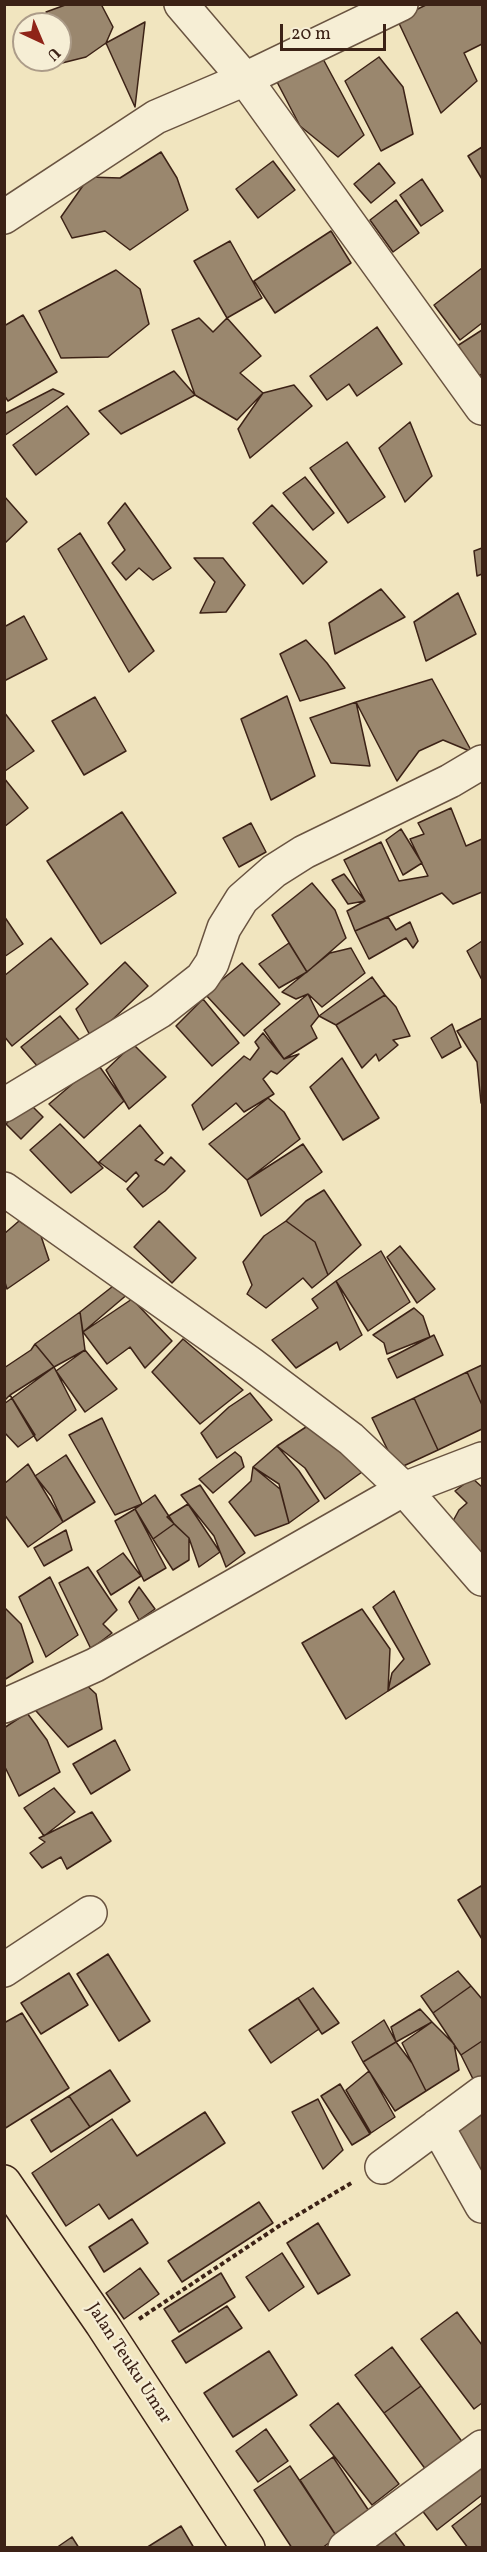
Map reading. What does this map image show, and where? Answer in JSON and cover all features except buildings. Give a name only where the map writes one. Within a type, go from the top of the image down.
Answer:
[{"type":"main road","name":"Jalan Teuku Umar","points":[[4,2182],[111,2338],[248,2547]]},
{"type":"street","points":[[181,4],[245,79],[483,408]]},
{"type":"street","points":[[4,217],[156,117],[245,79],[401,4]]},
{"type":"street","points":[[4,1106],[160,1011],[202,978],[212,963],[224,928],[242,899],[274,871],[304,852],[450,781],[483,762]]},
{"type":"street","points":[[4,1189],[351,1439],[404,1489],[483,1579]]},
{"type":"street","points":[[4,1706],[95,1665],[404,1489],[483,1459]]},
{"type":"street","points":[[4,1970],[90,1913]]},
{"type":"street","points":[[382,2166],[483,2093]]},
{"type":"street","points":[[437,2126],[483,2206]]},
{"type":"street","points":[[345,2547],[483,2447]]},
{"type":"path","points":[[111,2338],[279,2226],[382,2166]]}]
